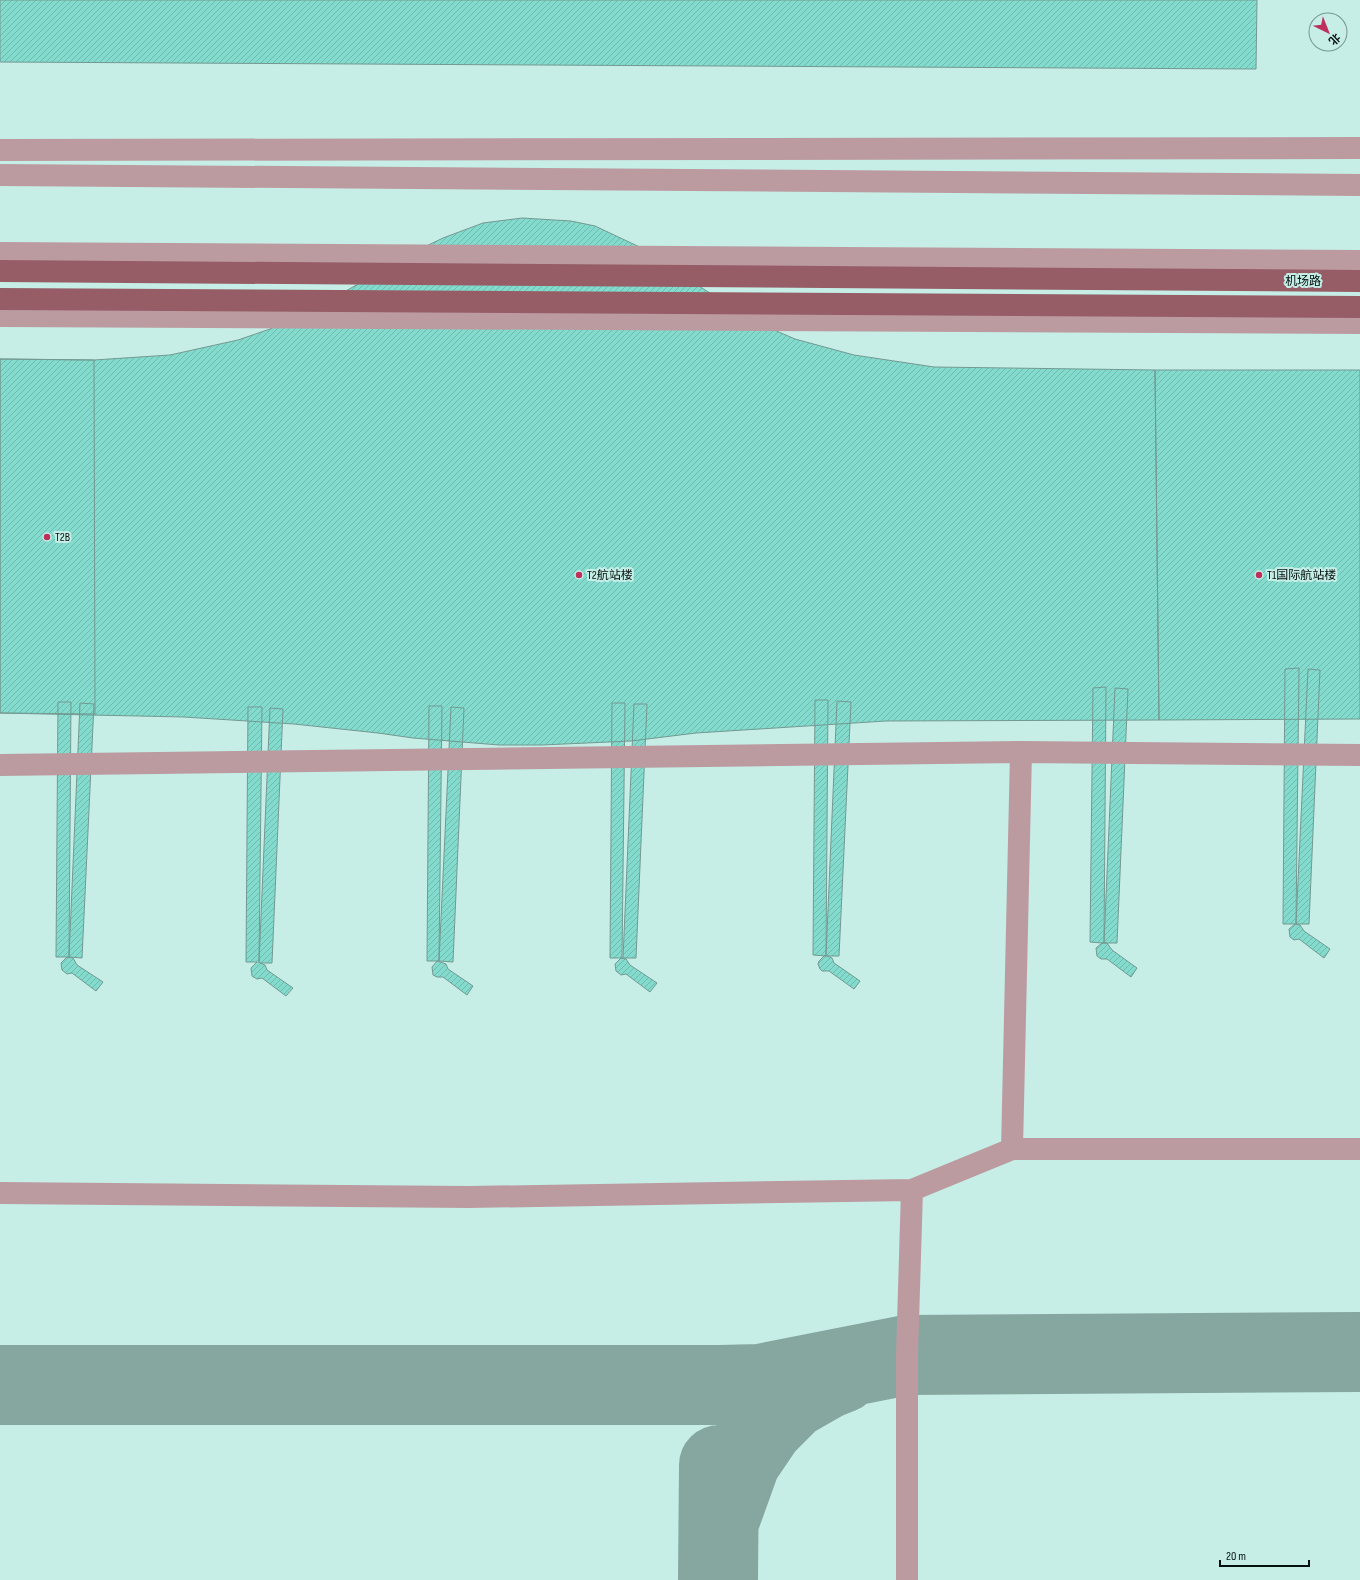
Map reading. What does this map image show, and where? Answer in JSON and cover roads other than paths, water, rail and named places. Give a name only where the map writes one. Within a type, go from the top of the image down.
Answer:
[{"type":"main road","name":"机场路","points":[[0,271],[1360,281]]},
{"type":"main road","points":[[0,299],[1360,307]]},
{"type":"street","points":[[0,150],[1360,148]]},
{"type":"street","points":[[0,175],[1360,185]]},
{"type":"street","points":[[0,252],[1360,261]]},
{"type":"street","points":[[0,316],[1360,323]]},
{"type":"street","points":[[0,765],[1021,752],[1360,755]]},
{"type":"street","points":[[1012,1149],[1021,752]]},
{"type":"street","points":[[0,1193],[469,1197],[912,1190],[1012,1149],[1360,1149]]},
{"type":"street","points":[[907,1580],[908,1355],[912,1190]]},
{"type":"place","name":"T2B","points":[[47,537]]},
{"type":"place","name":"T2航站楼","points":[[579,575]]},
{"type":"place","name":"T1国际航站楼","points":[[1259,575]]}]
